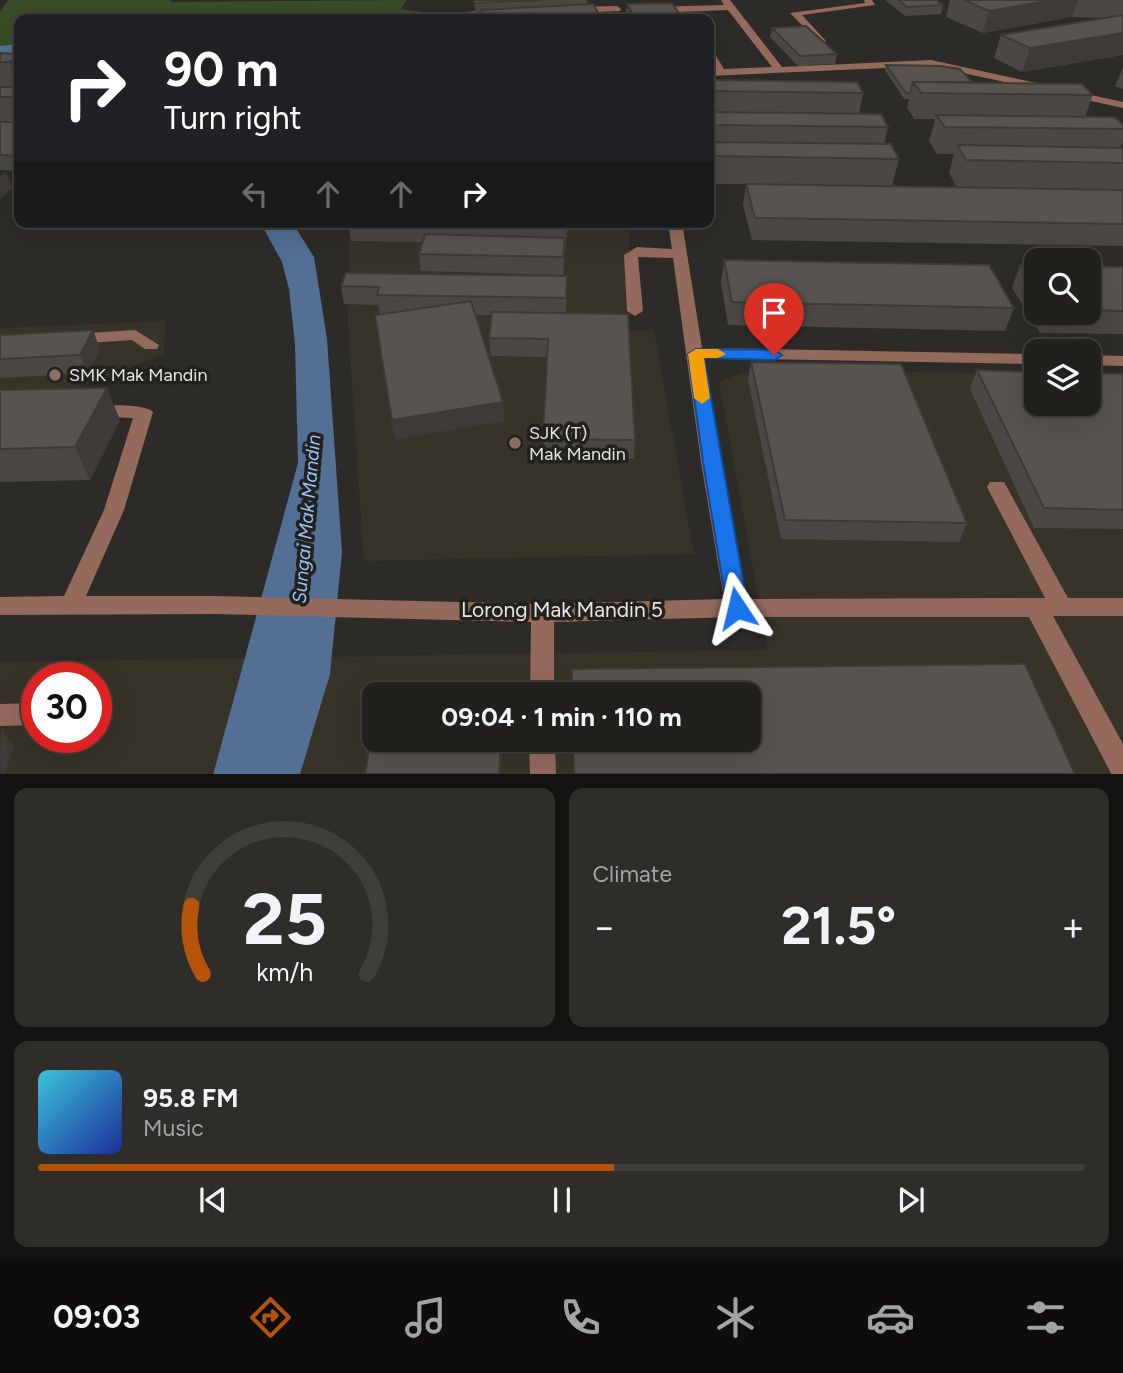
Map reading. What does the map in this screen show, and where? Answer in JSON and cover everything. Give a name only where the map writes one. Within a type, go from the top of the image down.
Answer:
[{"type":"street","points":[[827,47],[795,13],[871,5],[868,0]]},
{"type":"street","points":[[644,11],[728,4],[779,69]]},
{"type":"street","points":[[682,9],[685,14]]},
{"type":"street","points":[[562,10],[631,11]]},
{"type":"street","points":[[464,14],[506,12]]},
{"type":"street","points":[[796,29],[807,28]]},
{"type":"street","points":[[750,31],[761,31]]},
{"type":"street","points":[[919,50],[931,63]]},
{"type":"street","points":[[836,57],[846,66]]},
{"type":"street","points":[[714,72],[931,63],[1123,105]]},
{"type":"street","points":[[676,228],[711,462],[737,608]]},
{"type":"street","points":[[635,311],[631,256],[637,251],[679,254]]},
{"type":"street","points":[[54,340],[135,335],[151,345]]},
{"type":"street","points":[[696,354],[1024,359]]},
{"type":"street","points":[[1101,360],[1123,361]]},
{"type":"street","points":[[71,605],[114,510],[144,411],[79,412]]},
{"type":"street","points":[[997,488],[1060,605]]},
{"type":"street","name":"Lorong Mak Mandin 5","points":[[0,606],[214,605],[543,613],[737,608],[1060,605],[1123,607]]},
{"type":"street","points":[[1035,606],[1123,770]]},
{"type":"street","points":[[542,682],[543,613]]},
{"type":"street","points":[[0,715],[21,714]]},
{"type":"street","points":[[542,752],[543,774]]},
{"type":"shaded area","name":"SJK (T) Mak Mandin","points":[[349,228],[630,228],[625,331],[654,331],[694,554],[364,561],[348,323]]},
{"type":"shaded area","name":"SMK Mak Mandin","points":[[165,321],[164,354],[55,396],[0,397],[0,328]]},
{"type":"shaded area","points":[[752,369],[1024,374],[1024,416],[1101,416],[1101,394],[1123,376],[1123,774],[0,774],[0,662],[768,650],[719,382]]},
{"type":"green space","points":[[8,0],[407,0],[401,9],[438,14],[14,14],[14,49],[0,51],[0,12]]},
{"type":"water","points":[[263,228],[296,228],[314,257],[327,339],[342,552],[330,674],[300,774],[213,774],[298,463],[295,344],[289,289],[282,262]]},
{"type":"building","points":[[474,0],[543,0],[475,3]]},
{"type":"building","points":[[898,0],[936,0],[943,5],[907,7]]},
{"type":"building","points":[[964,0],[1053,0],[989,11]]},
{"type":"building","points":[[672,3],[680,14],[632,14],[627,4]]},
{"type":"building","points":[[593,4],[599,14],[481,14],[480,10]]},
{"type":"building","points":[[1123,15],[1123,33],[1030,48],[1001,35]]},
{"type":"building","points":[[806,26],[837,54],[800,56],[772,28]]},
{"type":"building","points":[[0,53],[14,54],[14,59],[10,62],[0,62]]},
{"type":"building","points":[[886,65],[960,69],[972,82],[913,82],[910,94],[906,93]]},
{"type":"building","points":[[714,80],[857,82],[863,93],[714,91]]},
{"type":"building","points":[[913,82],[1082,84],[1093,95],[921,93]]},
{"type":"building","points":[[0,87],[14,87],[14,97],[0,97]]},
{"type":"building","points":[[714,112],[881,114],[888,127],[714,125]]},
{"type":"building","points":[[936,115],[1115,117],[1123,125],[1123,129],[945,127]]},
{"type":"building","points":[[0,122],[14,122],[14,156],[0,155]]},
{"type":"building","points":[[714,142],[891,144],[899,159],[715,156]]},
{"type":"building","points":[[957,145],[1123,148],[1123,163],[966,160]]},
{"type":"building","points":[[746,184],[1123,190],[1123,224],[755,218]]},
{"type":"building","points":[[425,234],[565,238],[563,257],[419,254]]},
{"type":"building","points":[[724,260],[989,265],[1014,308],[732,302]]},
{"type":"building","points":[[1101,266],[1123,267],[1123,311],[1101,310]]},
{"type":"building","points":[[346,273],[567,276],[566,298],[377,295],[379,287],[341,286]]},
{"type":"building","points":[[471,301],[503,402],[392,420],[375,315]]},
{"type":"building","points":[[492,312],[628,314],[635,440],[543,439],[548,339],[489,338]]},
{"type":"building","points":[[93,330],[80,355],[0,359],[0,335]]},
{"type":"building","points":[[751,362],[901,364],[967,523],[785,520]]},
{"type":"building","points":[[977,370],[1024,372],[1024,416],[1101,416],[1101,373],[1123,374],[1123,510],[1044,508]]},
{"type":"building","points":[[107,388],[75,447],[0,449],[0,390]]},
{"type":"building","points":[[1025,664],[1075,774],[574,774],[573,752],[761,752],[761,682],[572,682],[572,669]]},
{"type":"building","points":[[369,752],[500,752],[499,774],[365,774]]},
{"type":"waterway","name":"Sungai Mak Mandin","points":[[0,54],[14,53]]},
{"type":"slow traffic","points":[[702,398],[696,354],[718,354]]},
{"type":"place","name":"SMK Mak Mandin","points":[[55,375]]},
{"type":"place","name":"SJK (T) Mak Mandin","points":[[515,443]]},
{"type":"route","points":[[737,608],[711,462],[696,354],[774,355]]}]
